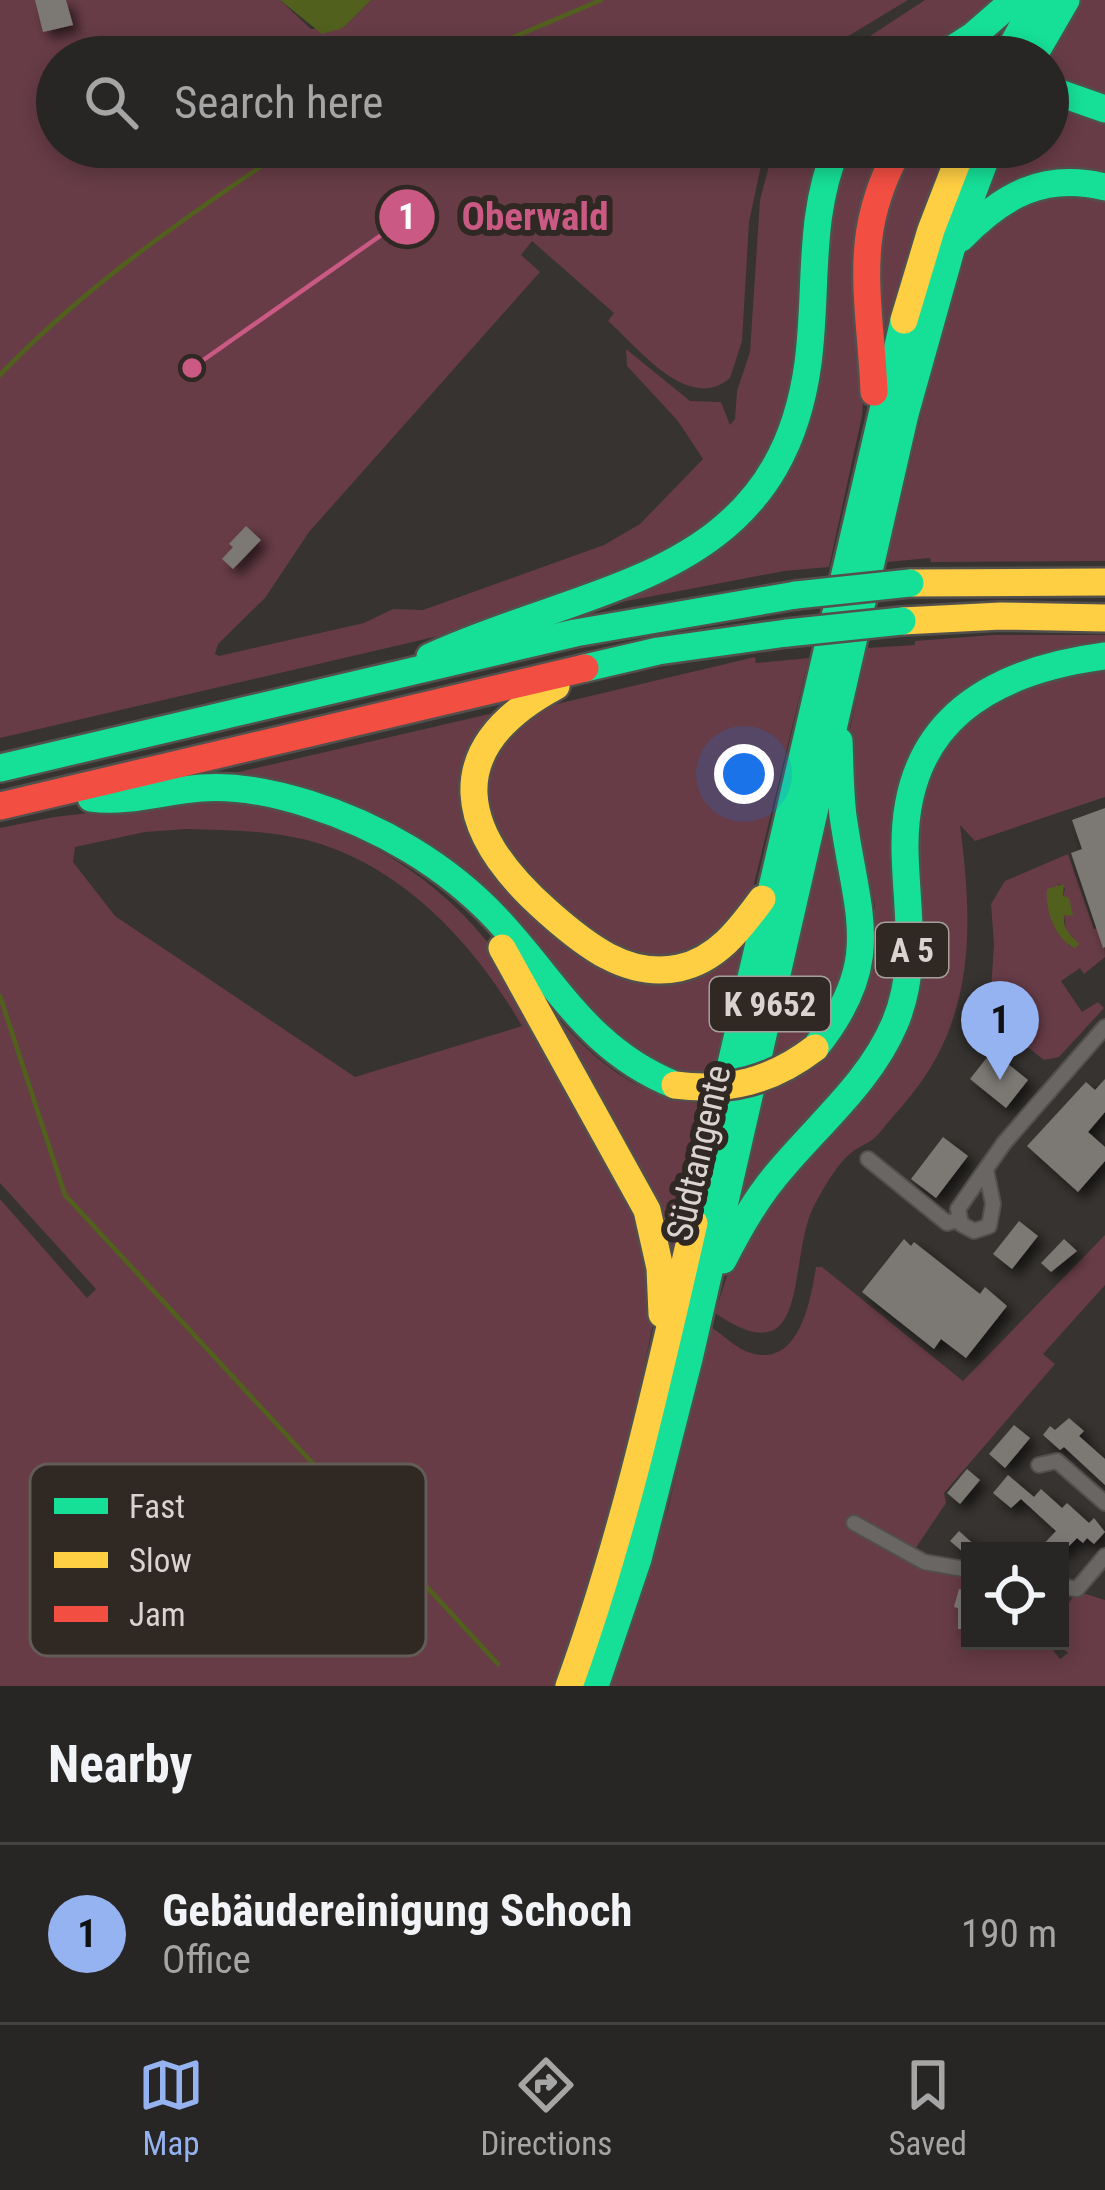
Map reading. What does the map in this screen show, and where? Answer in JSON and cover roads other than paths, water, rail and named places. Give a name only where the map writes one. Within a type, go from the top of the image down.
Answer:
[{"type":"highway","points":[[972,36],[1014,0]]},
{"type":"highway","points":[[1017,36],[1037,0]]},
{"type":"highway","points":[[1046,36],[1066,0]]},
{"type":"highway","points":[[1069,96],[1105,109]]},
{"type":"highway","points":[[390,677],[464,640],[598,597],[668,568],[717,536],[750,503],[784,450],[802,398],[810,346],[816,207],[830,168]]},
{"type":"highway","name":"K 9652","points":[[875,433],[874,350],[864,248],[874,193],[888,168]]},
{"type":"highway","name":"Südtangente","points":[[568,1686],[614,1556],[875,433],[931,230],[955,168]]},
{"type":"highway","name":"Südtangente","points":[[595,1686],[638,1559],[703,1301],[905,414],[951,250],[982,168]]},
{"type":"highway","points":[[951,250],[988,210],[1027,185],[1054,178],[1105,187]]},
{"type":"highway","points":[[0,768],[575,633],[796,595],[910,583],[1105,582]]},
{"type":"highway","points":[[0,806],[705,643],[902,621],[1105,618]]},
{"type":"highway","name":"A 5","points":[[703,1301],[754,1202],[842,1104],[895,1024],[912,948],[905,850],[908,805],[912,783],[929,747],[950,718],[991,684],[1051,663],[1105,656]]},
{"type":"highway","points":[[610,662],[532,697],[491,734],[473,784],[476,816],[495,857],[524,892],[584,945],[635,969],[671,969],[707,958],[727,944],[771,886]]},
{"type":"highway","name":"K 9652","points":[[459,886],[496,918],[595,1039],[631,1067],[675,1085],[718,1090],[754,1083],[794,1065],[815,1048],[848,1006],[863,951],[862,909],[842,812],[838,707]]},
{"type":"highway","points":[[73,790],[97,800],[208,787],[289,798],[371,828],[434,865],[459,886],[524,984],[647,1210],[660,1268],[664,1354]]},
{"type":"street","points":[[958,1220],[958,1209],[1004,1143],[1105,1027]]},
{"type":"street","points":[[868,1159],[947,1223],[958,1220]]},
{"type":"street","points":[[958,1220],[974,1232],[989,1226],[993,1204],[986,1170]]},
{"type":"street","points":[[1039,1466],[1057,1461],[1105,1503]]},
{"type":"street","points":[[854,1523],[924,1562],[961,1568]]},
{"type":"street","points":[[1069,1587],[1077,1588],[1105,1556]]},
{"type":"waterway","points":[[516,36],[601,0]]},
{"type":"waterway","points":[[0,375],[102,282],[260,168]]},
{"type":"waterway","points":[[0,996],[65,1195],[313,1464]]},
{"type":"waterway","points":[[426,1586],[498,1664]]},
{"type":"place","name":"Oberwald","points":[[192,368]]},
{"type":"place","name":"Gebäudereinigung Schoch","points":[[1000,1080]]}]
